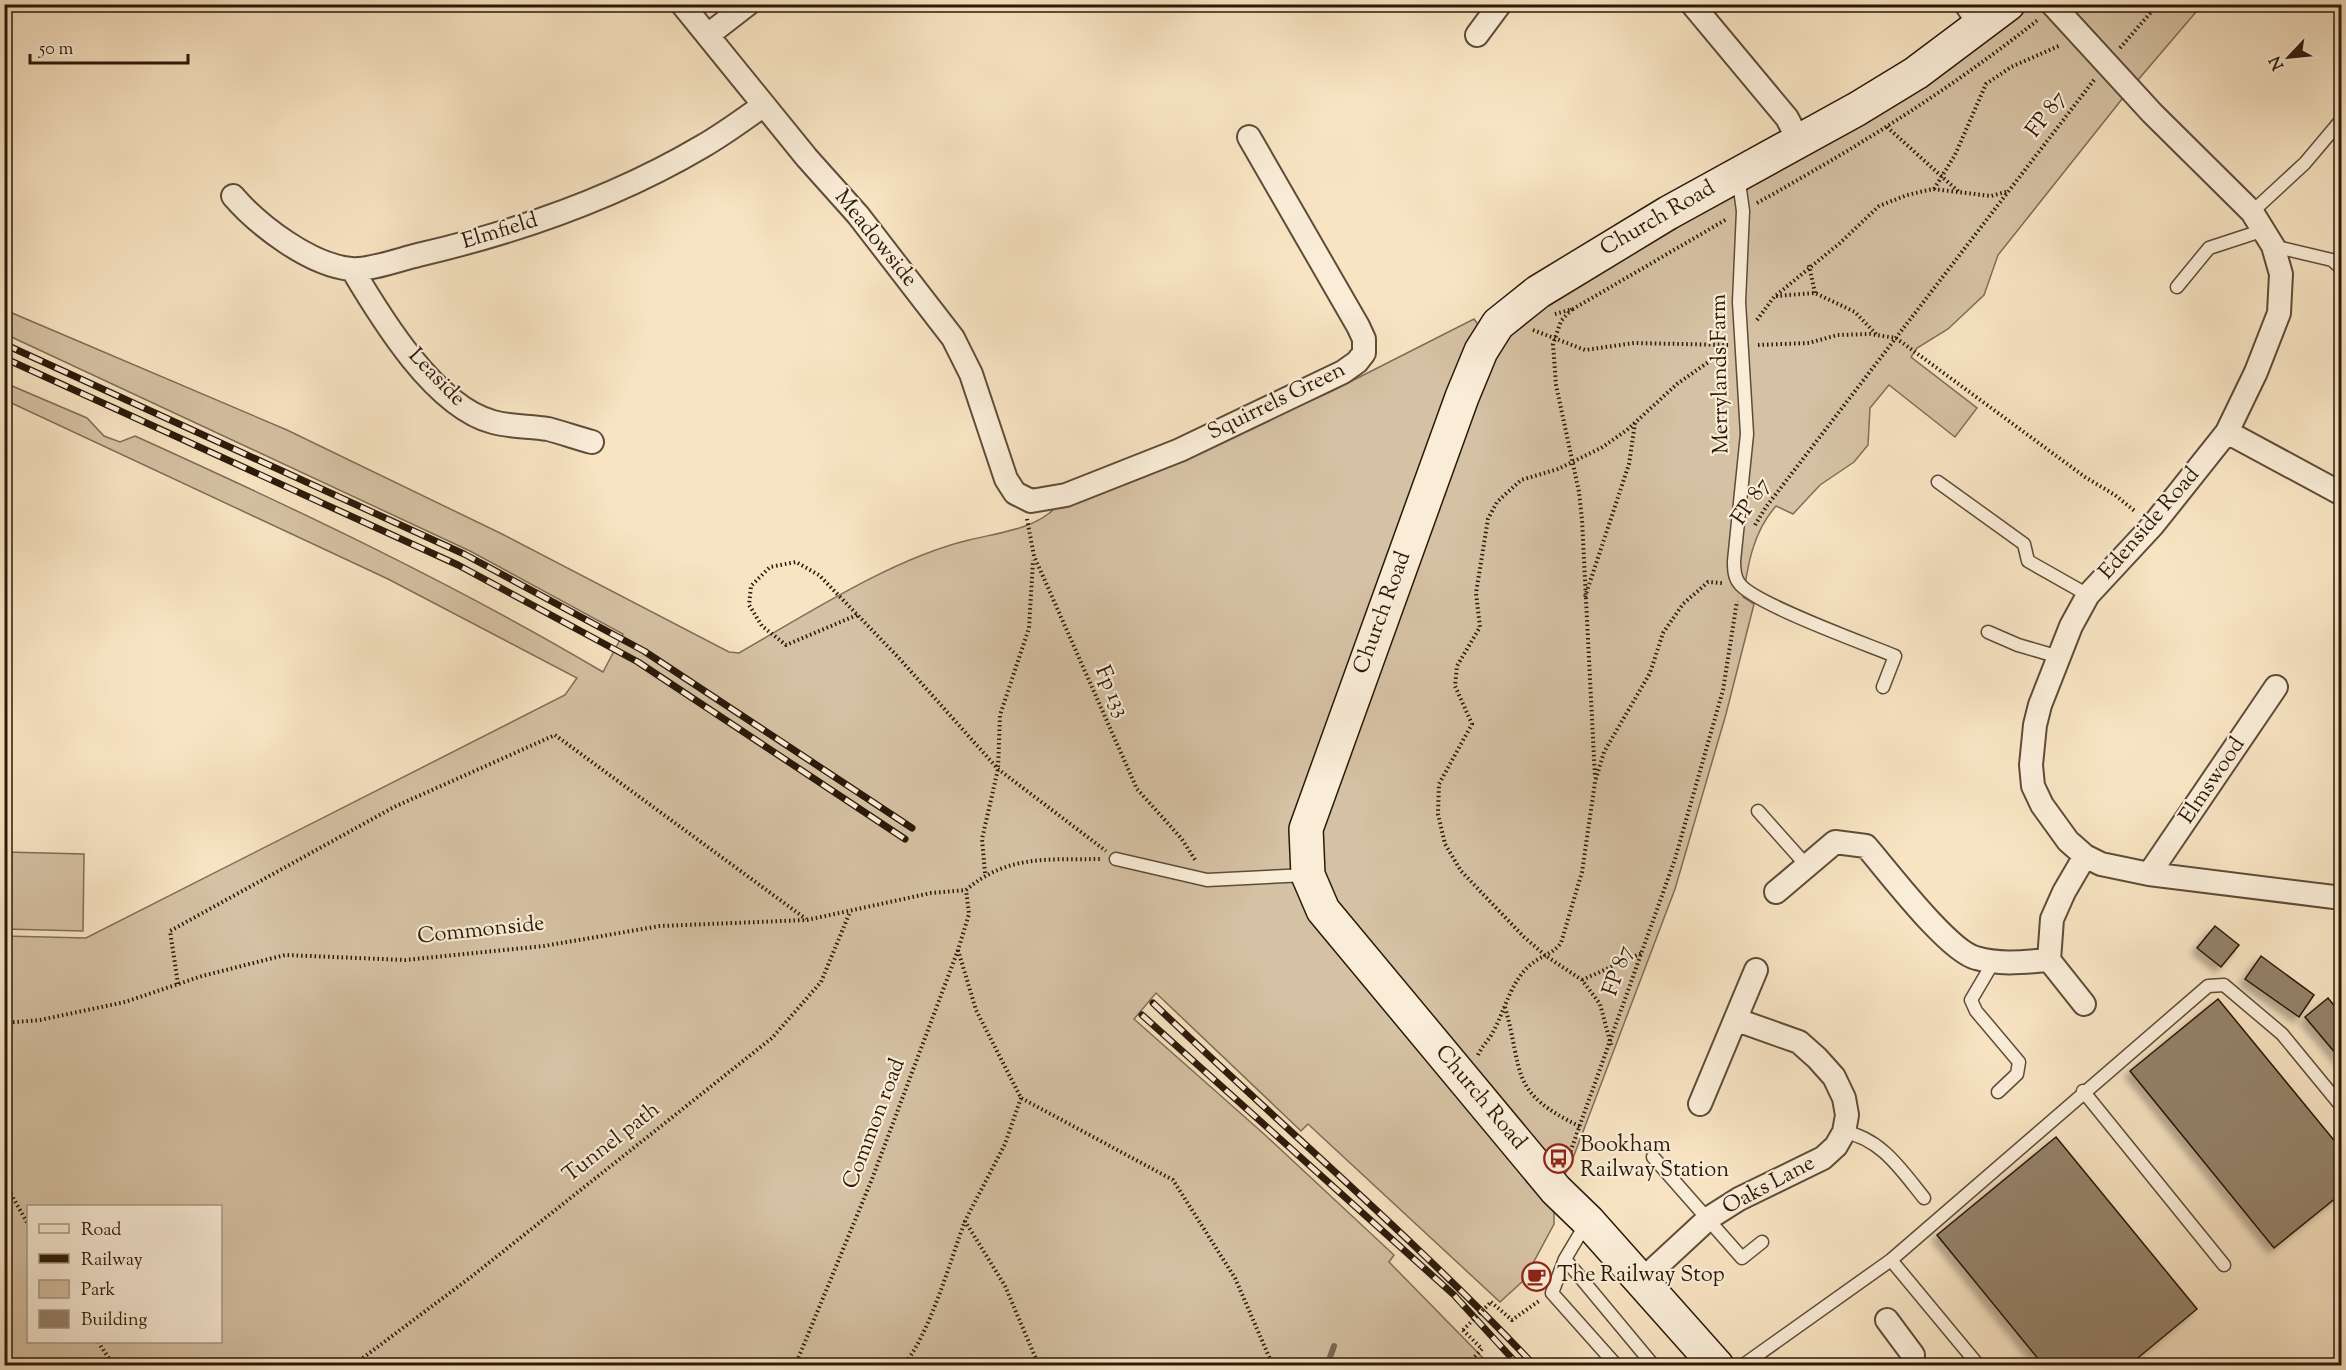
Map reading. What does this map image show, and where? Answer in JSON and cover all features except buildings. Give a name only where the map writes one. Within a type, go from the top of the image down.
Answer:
[{"type":"street","name":"Meadowside","points":[[682,4],[858,216],[953,338],[971,374],[1006,479],[1022,499]]},
{"type":"street","points":[[708,35],[748,4]]},
{"type":"street","points":[[1477,35],[1500,4]]},
{"type":"street","points":[[1692,4],[1787,118],[1799,141]]},
{"type":"street","name":"Church Road","points":[[1717,1365],[1587,1221],[1556,1190],[1323,910],[1308,874],[1306,829],[1318,790],[1462,397],[1481,351],[1498,324],[1538,292],[1599,254],[1916,73],[1973,15],[2008,4]]},
{"type":"street","name":"Edenside Road","points":[[2053,6],[2263,229],[2281,274],[2279,313],[2256,372],[2227,432],[2153,525],[2088,595],[2060,657],[2035,725],[2031,777],[2042,805],[2054,824],[2085,856],[2117,870],[2342,898]]},
{"type":"street","name":"Elmfield","points":[[352,269],[491,238],[582,205],[640,179],[704,146],[764,105]]},
{"type":"street","name":"Squirrels Green","points":[[1022,499],[1043,501],[1066,495],[1180,450],[1343,372],[1357,362],[1364,353],[1364,339],[1358,326],[1249,137]]},
{"type":"street","points":[[233,196],[248,213],[274,235],[313,256],[352,269]]},
{"type":"street","name":"Leaside","points":[[352,269],[369,298],[422,369],[466,410],[493,422],[548,429],[592,442]]},
{"type":"street","points":[[2227,432],[2342,494]]},
{"type":"street","name":"Elmswood","points":[[2149,874],[2276,687]]},
{"type":"street","points":[[1776,892],[1835,842],[1866,846],[1945,936],[1973,958],[2006,964],[2049,960]]},
{"type":"street","points":[[2084,1004],[2049,960],[2052,919],[2064,892],[2085,856]]},
{"type":"street","points":[[1700,1104],[1756,970]]},
{"type":"street","points":[[1737,1020],[1799,1042],[1817,1058],[1834,1077],[1844,1098],[1847,1115],[1844,1132]]},
{"type":"street","name":"Oaks Lane","points":[[1641,1281],[1709,1218],[1739,1199],[1823,1158],[1836,1146],[1844,1132]]},
{"type":"street","points":[[1887,1320],[1913,1355],[1912,1365]]},
{"type":"lane","points":[[2177,287],[2209,248],[2263,229],[2305,163],[2342,119]]},
{"type":"lane","name":"Merrylands Farm","points":[[1738,174],[1743,210],[1739,302],[1747,434],[1734,561],[1739,585]]},
{"type":"lane","points":[[2263,229],[2332,260],[2342,269]]},
{"type":"lane","points":[[1938,482],[2024,544],[2028,561],[2088,595]]},
{"type":"lane","points":[[1739,585],[1767,603],[1895,656],[1883,687]]},
{"type":"lane","points":[[1988,632],[2018,645],[2060,657]]},
{"type":"lane","points":[[1758,811],[1807,866]]},
{"type":"lane","points":[[1116,859],[1207,880],[1308,874]]},
{"type":"lane","points":[[1994,962],[1971,1000],[1976,1011],[2019,1062],[2017,1074],[1998,1092]]},
{"type":"lane","points":[[1742,1365],[1891,1260],[2083,1091],[2208,986],[2224,985],[2282,1034],[2342,1107]]},
{"type":"lane","points":[[2083,1091],[2224,1265]]},
{"type":"lane","points":[[1844,1132],[1862,1135],[1877,1144],[1924,1198]]},
{"type":"lane","points":[[1653,1157],[1742,1258],[1762,1242]]},
{"type":"lane","points":[[1587,1221],[1565,1259],[1552,1293],[1617,1365]]},
{"type":"lane","points":[[1565,1259],[1654,1365]]},
{"type":"lane","points":[[1891,1260],[1979,1365]]},
{"type":"path","name":"FP 87","points":[[1750,533],[1766,507],[2108,62],[2158,4]]},
{"type":"path","points":[[1595,782],[1584,600],[1582,520],[1579,492],[1556,385],[1554,339],[1561,321],[1573,309],[1887,127],[1978,68],[2053,6]]},
{"type":"path","points":[[1934,189],[1955,155],[1986,84],[2011,67],[2051,51],[2079,33]]},
{"type":"path","points":[[1887,127],[1960,192]]},
{"type":"path","points":[[1741,342],[1774,297],[1809,265],[1840,243],[1879,206],[1907,195],[1934,189],[1991,196],[2009,191]]},
{"type":"path","points":[[1809,265],[1808,271],[1815,293]]},
{"type":"path","points":[[1774,297],[1815,293],[1855,312],[1877,335]]},
{"type":"path","points":[[1551,315],[1573,309]]},
{"type":"path","points":[[1498,324],[1521,322],[1554,339],[1585,350],[1634,343],[1732,346],[1677,384],[1635,423],[1601,448],[1572,463],[1521,480],[1497,502],[1488,519],[1476,593],[1480,627],[1457,666],[1455,686],[1472,724],[1439,784],[1438,814],[1445,844],[1461,870],[1546,956],[1582,980],[1599,1004],[1611,1045]]},
{"type":"path","points":[[1741,342],[1809,343],[1837,335],[1877,335],[1896,338],[2085,477],[2115,495],[2153,525]]},
{"type":"path","points":[[1584,600],[1629,464],[1635,423]]},
{"type":"path","name":"Fp 133","points":[[1022,499],[1034,556],[1137,789],[1181,838],[1207,880]]},
{"type":"path","points":[[985,873],[982,839],[998,769],[1000,715],[1029,628],[1034,556]]},
{"type":"path","points":[[857,615],[786,645],[762,626],[749,605],[751,586],[770,567],[796,562],[819,575],[857,615],[998,769],[1116,859]]},
{"type":"path","points":[[1455,1069],[1478,1057],[1505,1007],[1512,988],[1528,967],[1555,951],[1561,943],[1582,872],[1595,782],[1604,752],[1650,674],[1663,633],[1683,604],[1708,582],[1739,585]]},
{"type":"path","name":"FP 87","points":[[1556,1190],[1611,1045],[1675,859],[1723,690],[1739,585]]},
{"type":"path","points":[[178,984],[170,931],[394,807],[555,735],[807,920]]},
{"type":"path","points":[[966,890],[985,873],[1027,860],[1116,859]]},
{"type":"path","name":"Commonside","points":[[4,1023],[40,1020],[125,1002],[178,984],[285,955],[405,960],[544,946],[660,926],[807,920],[931,893],[966,890]]},
{"type":"path","name":"Common road","points":[[795,1365],[872,1179],[958,950],[969,914],[966,890]]},
{"type":"path","name":"Tunnel path","points":[[352,1365],[471,1277],[772,1038],[821,982],[850,911]]},
{"type":"path","points":[[958,950],[976,1010],[1021,1098],[1173,1180],[1235,1278],[1273,1365]]},
{"type":"path","points":[[1582,980],[1642,952]]},
{"type":"path","points":[[1505,1007],[1517,1064],[1528,1090],[1540,1104],[1581,1126]]},
{"type":"path","points":[[903,1365],[911,1356],[965,1221],[1005,1144],[1021,1098]]},
{"type":"path","points":[[4,1182],[27,1222]]},
{"type":"path","points":[[965,1221],[1005,1286],[1039,1365]]},
{"type":"path","points":[[1466,1365],[1482,1349],[1463,1330],[1491,1302],[1512,1320],[1552,1293]]},
{"type":"path","points":[[99,1343],[114,1365]]},
{"type":"green space","points":[[2035,5],[2202,5],[2126,94],[1998,255],[1984,295],[1948,329],[1917,348],[1911,357],[1977,408],[1955,437],[1889,385],[1870,408],[1868,445],[1854,462],[1820,485],[1793,514],[1776,506],[1762,527],[1753,549],[1743,597],[1754,604],[1726,714],[1675,889],[1570,1166],[1548,1201],[1554,1211],[1554,1224],[1524,1280],[1500,1302],[1308,1124],[1301,1131],[1156,993],[1134,1019],[1264,1134],[1394,1255],[1389,1262],[1490,1365],[5,1365],[5,936],[86,938],[565,695],[577,678],[388,579],[5,400],[5,383],[87,418],[104,436],[120,442],[135,436],[313,519],[431,577],[603,672],[623,634],[470,551],[5,334],[5,310],[287,430],[500,533],[729,652],[739,653],[881,573],[940,548],[1028,525],[1049,514],[1057,506],[1157,470],[1330,392],[1474,319],[1482,330],[1518,320]]},
{"type":"green space","points":[[5,852],[84,854],[83,931],[5,929]]},
{"type":"waterway","points":[[1327,1366],[1334,1346]]},
{"type":"railway","points":[[4,344],[464,554],[644,651],[912,828]]},
{"type":"railway","points":[[4,358],[458,565],[638,662],[905,839]]},
{"type":"railway","points":[[1153,1003],[1442,1272],[1535,1366]]},
{"type":"railway","points":[[1142,1015],[1454,1295],[1519,1366]]},
{"type":"place","name":"Bookham Railway Station","points":[[1559,1159]]},
{"type":"place","name":"The Railway Stop","points":[[1536,1276]]}]
